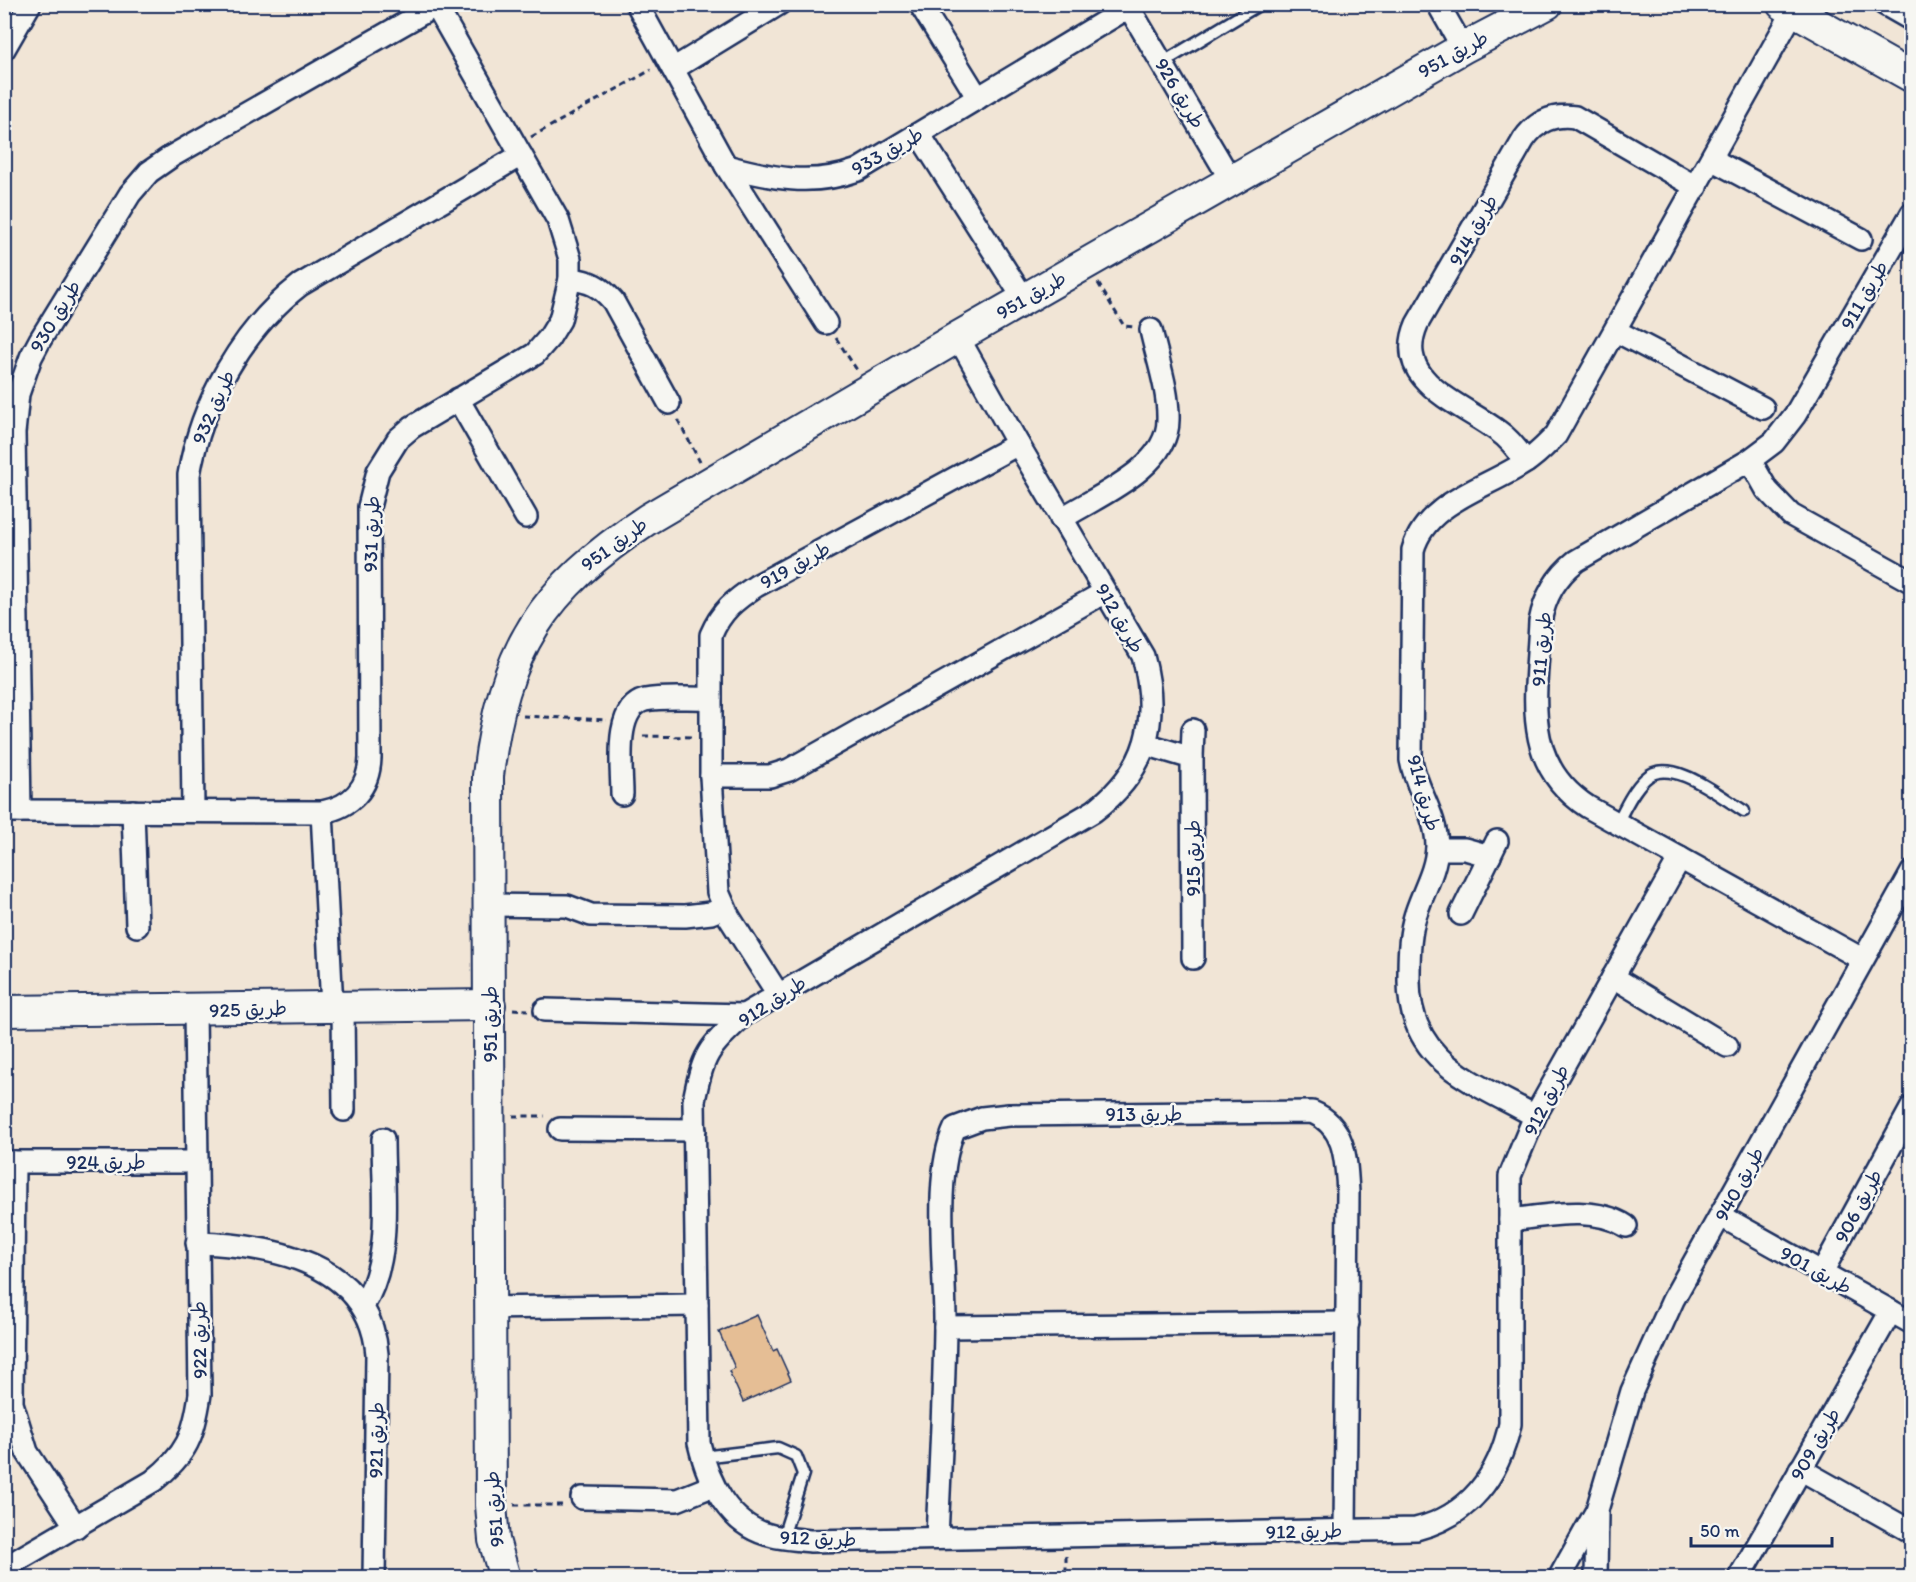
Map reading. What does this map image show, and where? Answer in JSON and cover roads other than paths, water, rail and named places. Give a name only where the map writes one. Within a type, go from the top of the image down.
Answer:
[{"type":"street","points":[[4,49],[30,4]]},
{"type":"street","points":[[636,4],[726,166],[826,323]]},
{"type":"street","points":[[671,65],[779,4]]},
{"type":"street","points":[[920,4],[978,98]]},
{"type":"street","points":[[1438,4],[1463,48]]},
{"type":"street","name":"طريق 951","points":[[505,1578],[494,1540],[491,1505],[488,776],[497,715],[504,688],[525,641],[547,605],[575,574],[606,547],[711,482],[1024,299],[1463,48],[1546,4]]},
{"type":"street","points":[[1884,4],[1911,20]]},
{"type":"street","name":"طريق 931","points":[[12,811],[321,812],[333,810],[353,799],[361,790],[369,770],[369,507],[371,488],[386,454],[412,427],[535,354],[549,338],[560,320],[570,279],[566,239],[558,220],[435,5]]},
{"type":"street","name":"طريق 930","points":[[12,811],[14,433],[18,394],[31,357],[122,206],[149,172],[172,156],[435,5]]},
{"type":"street","name":"طريق 933","points":[[726,166],[791,181],[825,180],[858,170],[1128,6]]},
{"type":"street","name":"طريق 926","points":[[1128,6],[1232,182]]},
{"type":"street","points":[[1788,7],[1911,76]]},
{"type":"street","name":"طريق 914","points":[[1535,1116],[1446,1066],[1427,1048],[1415,1025],[1408,999],[1409,948],[1414,920],[1435,862],[1437,849],[1434,822],[1415,778],[1411,760],[1413,550],[1419,531],[1432,516],[1526,462],[1556,435],[1696,187],[1788,7]]},
{"type":"street","name":"طريق 914","points":[[1526,462],[1499,431],[1420,376],[1411,356],[1411,345],[1417,324],[1524,139],[1530,131],[1546,119],[1575,117],[1696,187]]},
{"type":"street","points":[[919,134],[1024,299]]},
{"type":"street","name":"طريق 932","points":[[193,810],[189,475],[200,428],[210,406],[242,346],[268,313],[284,298],[300,285],[518,150]]},
{"type":"street","points":[[1711,159],[1861,239]]},
{"type":"street","name":"طريق 911","points":[[1862,959],[1574,798],[1552,773],[1544,758],[1536,726],[1542,608],[1556,582],[1576,561],[1750,460],[1774,442],[1795,416],[1911,213]]},
{"type":"street","points":[[570,279],[587,281],[602,288],[613,301],[669,403]]},
{"type":"street","points":[[1061,519],[1139,471],[1161,449],[1168,419],[1151,330]]},
{"type":"street","points":[[1616,331],[1763,408]]},
{"type":"street","name":"طريق 912","points":[[958,337],[1145,663],[1151,703],[1145,744],[1132,773],[1116,795],[1094,811],[778,994],[744,1015],[710,1047],[700,1071],[694,1101],[697,1415],[702,1457],[712,1486],[742,1521],[771,1536],[810,1541],[1416,1529],[1434,1525],[1462,1510],[1486,1483],[1505,1444],[1509,1424],[1510,1176],[1535,1116],[1680,858]]},
{"type":"street","points":[[458,399],[526,517]]},
{"type":"street","name":"طريق 919","points":[[778,994],[724,908],[716,875],[711,776],[711,635],[718,617],[729,604],[756,586],[1018,444]]},
{"type":"street","points":[[1750,460],[1767,490],[1791,515],[1911,582]]},
{"type":"street","points":[[711,776],[770,776],[789,770],[1105,592]]},
{"type":"street","points":[[622,794],[623,728],[630,708],[643,701],[711,698]]},
{"type":"street","name":"طريق 915","points":[[1193,730],[1193,958]]},
{"type":"street","points":[[1145,744],[1192,758]]},
{"type":"street","points":[[133,811],[137,926]]},
{"type":"street","points":[[321,812],[332,968],[338,1007],[344,1110]]},
{"type":"street","points":[[1437,849],[1493,848],[1461,914]]},
{"type":"street","name":"طريق 940","points":[[1559,1578],[1597,1510],[1632,1390],[1672,1300],[1721,1216],[1911,872]]},
{"type":"street","points":[[490,905],[567,906],[591,915],[685,916],[711,913],[724,908]]},
{"type":"street","points":[[1613,977],[1727,1046]]},
{"type":"street","name":"طريق 925","points":[[4,1011],[490,1007]]},
{"type":"street","points":[[545,1010],[744,1015]]},
{"type":"street","name":"طريق 922","points":[[4,1568],[160,1475],[175,1464],[192,1436],[200,1394],[195,1011]]},
{"type":"street","name":"طريق 913","points":[[937,1538],[945,1327],[943,1185],[946,1147],[955,1128],[982,1118],[1009,1115],[1312,1112],[1335,1127],[1346,1160],[1348,1323],[1345,1531]]},
{"type":"street","name":"طريق 906","points":[[1821,1274],[1910,1113]]},
{"type":"street","points":[[560,1129],[695,1130]]},
{"type":"street","points":[[363,1306],[377,1281],[383,1253],[382,1138]]},
{"type":"street","name":"طريق 924","points":[[76,1527],[27,1452],[12,1403],[9,1162],[197,1162]]},
{"type":"street","points":[[1510,1220],[1589,1214],[1617,1221],[1626,1226]]},
{"type":"street","name":"طريق 901","points":[[1721,1216],[1911,1323]]},
{"type":"street","name":"طريق 921","points":[[197,1243],[253,1247],[297,1259],[338,1279],[363,1306],[373,1329],[377,1354],[374,1578]]},
{"type":"street","points":[[490,1308],[697,1305]]},
{"type":"street","name":"طريق 909","points":[[1739,1578],[1891,1311]]},
{"type":"street","points":[[945,1327],[1348,1323]]},
{"type":"street","points":[[1800,1469],[1911,1532]]},
{"type":"street","points":[[582,1498],[676,1500],[712,1486]]},
{"type":"street","name":"طريق 940","points":[[1596,1578],[1597,1510]]},
{"type":"lane","points":[[1162,63],[1260,4]]},
{"type":"lane","points":[[1617,822],[1642,781],[1660,771],[1681,773],[1744,811]]},
{"type":"lane","points":[[702,1457],[778,1448],[788,1450],[796,1456],[803,1474],[783,1538]]}]
